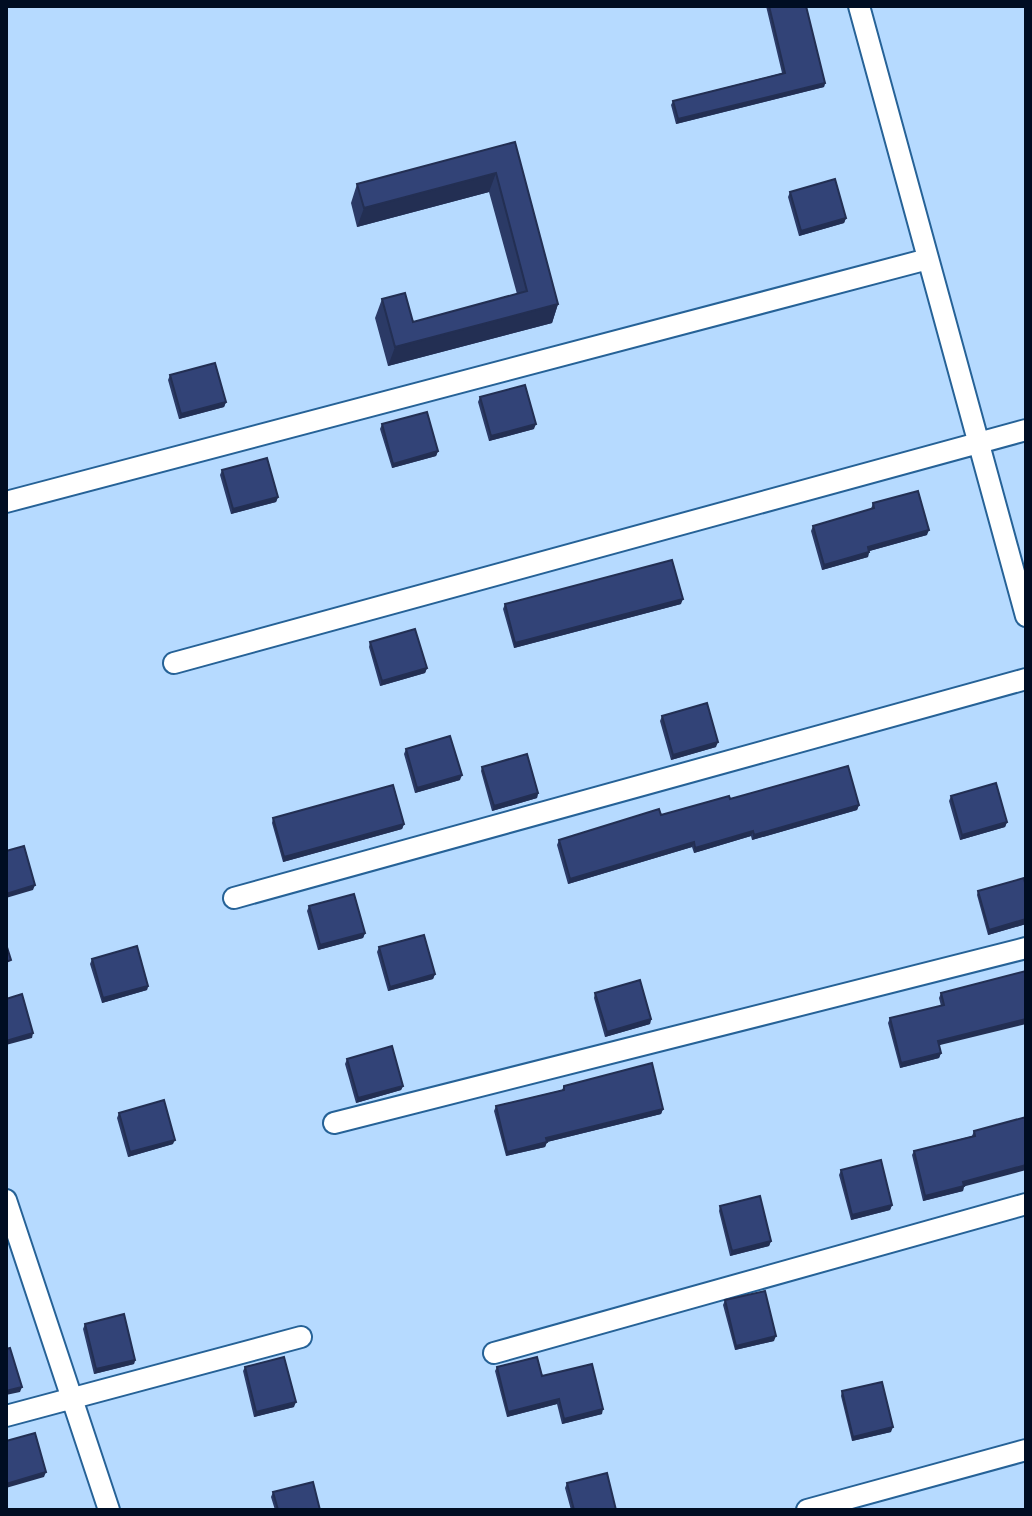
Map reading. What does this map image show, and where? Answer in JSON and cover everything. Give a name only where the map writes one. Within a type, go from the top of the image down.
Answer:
[{"type":"street","points":[[859,6],[1026,616]]},
{"type":"street","points":[[6,502],[928,259]]},
{"type":"street","points":[[174,663],[1026,430]]},
{"type":"street","points":[[234,898],[1026,679]]},
{"type":"street","points":[[334,1123],[1026,948]]},
{"type":"street","points":[[6,1200],[109,1510]]},
{"type":"street","points":[[494,1353],[1026,1204]]},
{"type":"street","points":[[6,1416],[301,1337]]},
{"type":"street","points":[[807,1510],[1026,1450]]},
{"type":"building","points":[[769,6],[806,6],[825,83],[678,119],[673,101],[785,73]]},
{"type":"building","points":[[515,142],[558,304],[395,347],[382,299],[405,293],[413,322],[527,291],[496,173],[364,208],[357,184]]},
{"type":"building","points":[[835,179],[846,218],[801,231],[790,192]]},
{"type":"building","points":[[215,363],[226,402],[181,414],[170,375]]},
{"type":"building","points":[[525,385],[536,424],[491,436],[480,397]]},
{"type":"building","points":[[427,412],[438,451],[393,464],[382,424]]},
{"type":"building","points":[[267,458],[278,497],[233,509],[222,470]]},
{"type":"building","points":[[918,491],[929,530],[868,547],[869,552],[824,565],[813,526],[874,508],[873,503]]},
{"type":"building","points":[[672,560],[683,599],[515,643],[505,604]]},
{"type":"building","points":[[415,629],[427,668],[382,681],[370,642]]},
{"type":"building","points":[[707,703],[718,742],[673,755],[662,716]]},
{"type":"building","points":[[450,736],[462,775],[417,788],[406,749]]},
{"type":"building","points":[[527,754],[538,793],[494,806],[482,767]]},
{"type":"building","points":[[848,766],[859,805],[754,835],[753,831],[695,848],[694,842],[570,879],[559,840],[659,809],[661,815]]},
{"type":"building","points":[[996,783],[1007,822],[962,835],[951,796]]},
{"type":"building","points":[[393,785],[404,824],[284,857],[273,818]]},
{"type":"building","points":[[24,846],[35,885],[6,894],[6,851]]},
{"type":"building","points":[[1024,878],[1026,919],[989,930],[978,891]]},
{"type":"building","points":[[354,894],[365,933],[320,945],[309,906]]},
{"type":"building","points":[[424,935],[435,974],[390,987],[379,947]]},
{"type":"building","points":[[6,944],[11,960],[6,962]]},
{"type":"building","points":[[137,946],[148,986],[103,998],[92,959]]},
{"type":"building","points":[[1026,971],[1026,1019],[938,1041],[941,1053],[901,1063],[890,1018],[944,1005],[941,993]]},
{"type":"building","points":[[640,980],[651,1019],[607,1032],[595,993]]},
{"type":"building","points":[[22,994],[33,1033],[6,1041],[6,999]]},
{"type":"building","points":[[392,1046],[403,1086],[358,1098],[347,1059]]},
{"type":"building","points":[[652,1063],[663,1109],[546,1138],[547,1142],[507,1152],[496,1106],[564,1090],[564,1086]]},
{"type":"building","points":[[164,1100],[175,1140],[130,1152],[119,1113]]},
{"type":"building","points":[[1026,1117],[1026,1165],[925,1196],[914,1151],[975,1136],[974,1131]]},
{"type":"building","points":[[881,1160],[892,1205],[852,1215],[841,1170]]},
{"type":"building","points":[[760,1196],[771,1241],[732,1251],[720,1206]]},
{"type":"building","points":[[765,1291],[776,1336],[736,1346],[725,1300]]},
{"type":"building","points":[[124,1314],[135,1360],[96,1369],[85,1324]]},
{"type":"building","points":[[10,1348],[22,1387],[6,1391],[6,1349]]},
{"type":"building","points":[[284,1357],[296,1402],[256,1412],[245,1367]]},
{"type":"building","points":[[537,1357],[542,1376],[592,1364],[603,1409],[564,1419],[559,1399],[508,1412],[497,1367]]},
{"type":"building","points":[[882,1382],[893,1427],[853,1437],[842,1391]]},
{"type":"building","points":[[35,1433],[46,1472],[6,1484],[6,1441]]},
{"type":"building","points":[[607,1473],[616,1510],[574,1510],[567,1483]]},
{"type":"building","points":[[313,1482],[320,1510],[278,1510],[273,1492]]}]
